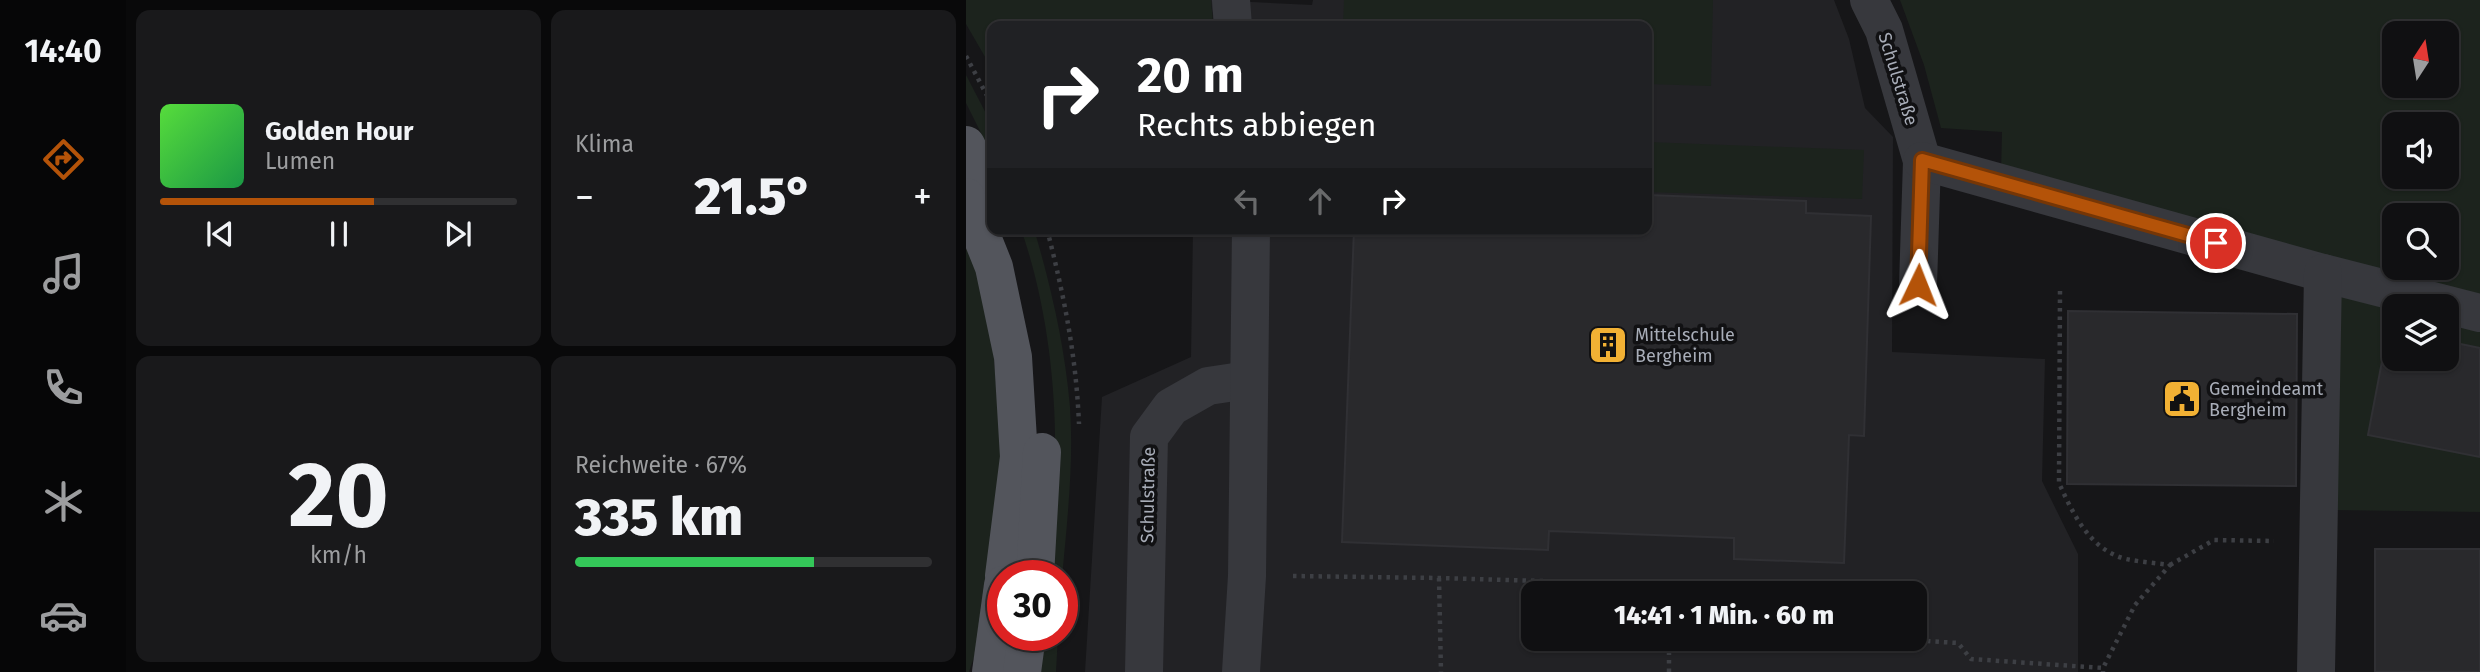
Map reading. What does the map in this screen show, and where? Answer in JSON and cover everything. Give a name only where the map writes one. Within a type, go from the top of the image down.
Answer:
[{"type":"main road","points":[[966,145],[987,187]]},
{"type":"main road","points":[[966,197],[994,267],[1013,357],[1019,457],[1006,560]]},
{"type":"main road","points":[[1007,235],[1018,261],[1038,363],[1042,451],[1036,560]]},
{"type":"main road","points":[[991,672],[994,651]]},
{"type":"main road","points":[[1022,672],[1025,651]]},
{"type":"street","points":[[1231,0],[1233,21]]},
{"type":"street","name":"Schulstraße","points":[[1869,0],[1884,30],[1922,160],[1918,285]]},
{"type":"street","points":[[1922,160],[2323,273],[2480,313]]},
{"type":"street","points":[[1241,672],[1247,576],[1251,235]]},
{"type":"street","points":[[2316,672],[2323,273]]},
{"type":"street","name":"Schulstraße","points":[[1144,672],[1149,437],[1171,407],[1208,386],[1248,380]]},
{"type":"path","points":[[966,57],[987,96]]},
{"type":"path","points":[[2060,291],[2059,483],[2071,510],[2092,540],[2123,558],[2170,565]]},
{"type":"path","points":[[1927,641],[1958,643],[1970,659],[2103,670],[2134,605],[2170,565],[2214,540],[2318,542]]},
{"type":"path","points":[[1247,576],[1526,581]]},
{"type":"path","points":[[1439,578],[1441,672]]},
{"type":"path","points":[[1669,672],[1670,651]]},
{"type":"shaded area","points":[[966,0],[1211,0],[1213,21],[987,21],[987,60],[966,24]]},
{"type":"shaded area","points":[[1211,0],[1312,5],[1313,0],[1834,0],[1849,39],[1865,108],[1893,137],[1892,352],[2045,359],[2042,481],[2078,554],[2078,672],[1085,672],[1102,397],[1191,357],[1193,235],[1652,235],[1652,21],[1213,21]]},
{"type":"shaded area","points":[[1344,0],[1713,0],[1711,86],[1652,84],[1652,21],[1343,21]]},
{"type":"shaded area","points":[[1900,0],[2480,0],[2480,298],[2412,280],[2459,280],[2459,203],[2382,203],[2382,272],[2001,172],[2002,132],[1941,128],[1924,65]]},
{"type":"shaded area","points":[[966,75],[987,115],[987,145],[966,103]]},
{"type":"shaded area","points":[[1652,142],[1864,150],[1862,199],[1652,192]]},
{"type":"shaded area","points":[[1023,235],[1036,235],[1057,317],[1068,384],[1071,471],[1064,560],[1049,560],[1055,468],[1054,408],[1038,287]]},
{"type":"shaded area","points":[[966,240],[978,269],[992,335],[1004,483],[995,560],[987,560],[987,617],[969,672],[966,672]]},
{"type":"shaded area","points":[[2335,296],[2382,304],[2382,371],[2459,371],[2459,319],[2480,324],[2480,512],[2330,510]]},
{"type":"shaded area","points":[[1041,651],[1057,651],[1056,672],[1039,672]]},
{"type":"building","name":"Mittelschule Bergheim","points":[[1652,195],[1806,201],[1806,213],[1871,216],[1864,436],[1849,435],[1844,563],[1734,559],[1734,538],[1549,531],[1548,550],[1342,542],[1354,235],[1652,235]]},
{"type":"building","name":"Gemeindeamt Bergheim","points":[[2068,311],[2297,314],[2296,486],[2067,484]]},
{"type":"building","points":[[2459,344],[2480,348],[2480,457],[2368,435],[2382,362],[2382,371],[2459,371]]},
{"type":"building","points":[[2375,549],[2480,549],[2480,672],[2375,672]]},
{"type":"place","name":"Mittelschule Bergheim","points":[[1608,345]]},
{"type":"place","name":"Gemeindeamt Bergheim","points":[[2182,399]]},
{"type":"route","points":[[1918,285],[1922,160],[2216,243]]}]
